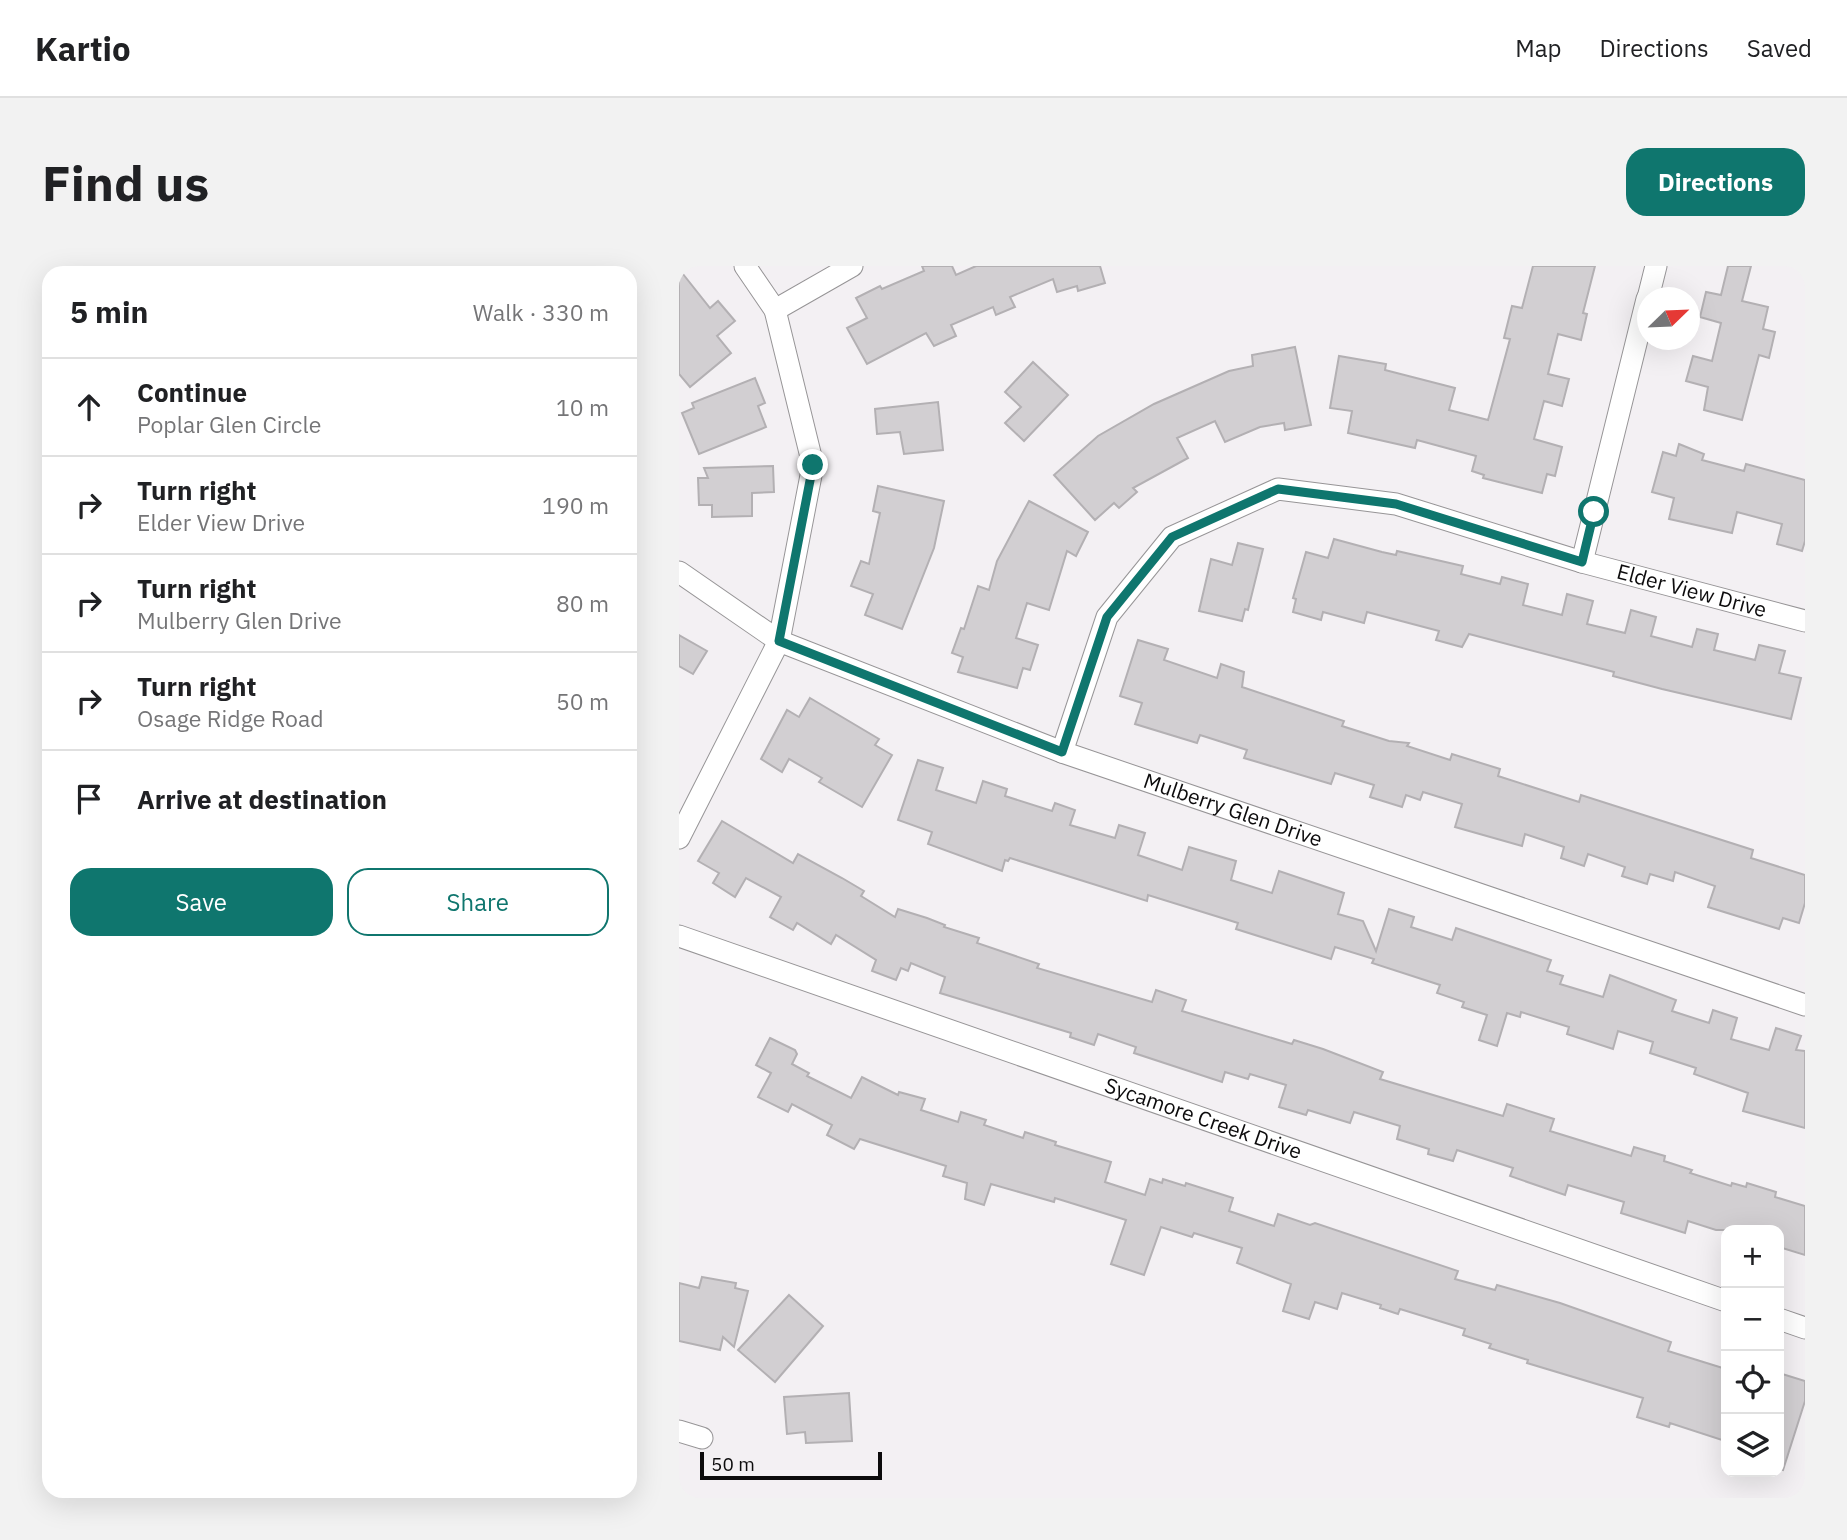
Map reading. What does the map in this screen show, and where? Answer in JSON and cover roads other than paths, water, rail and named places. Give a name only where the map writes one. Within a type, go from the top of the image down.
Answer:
[{"type":"street","points":[[679,838],[779,641],[813,465],[775,310],[745,266]]},
{"type":"street","points":[[775,310],[852,266]]},
{"type":"street","points":[[1651,287],[1656,266]]},
{"type":"street","points":[[1582,562],[1637,342]]},
{"type":"street","name":"Elder View Drive","points":[[1062,752],[1107,617],[1172,537],[1278,489],[1396,504],[1582,562],[1805,621]]},
{"type":"street","name":"Mulberry Glen Drive","points":[[679,572],[779,641],[1062,752],[1805,1005]]},
{"type":"street","name":"Sycamore Creek Drive","points":[[679,936],[1721,1299]]},
{"type":"street","points":[[1784,1321],[1805,1328]]},
{"type":"street","points":[[679,1431],[702,1438]]}]
